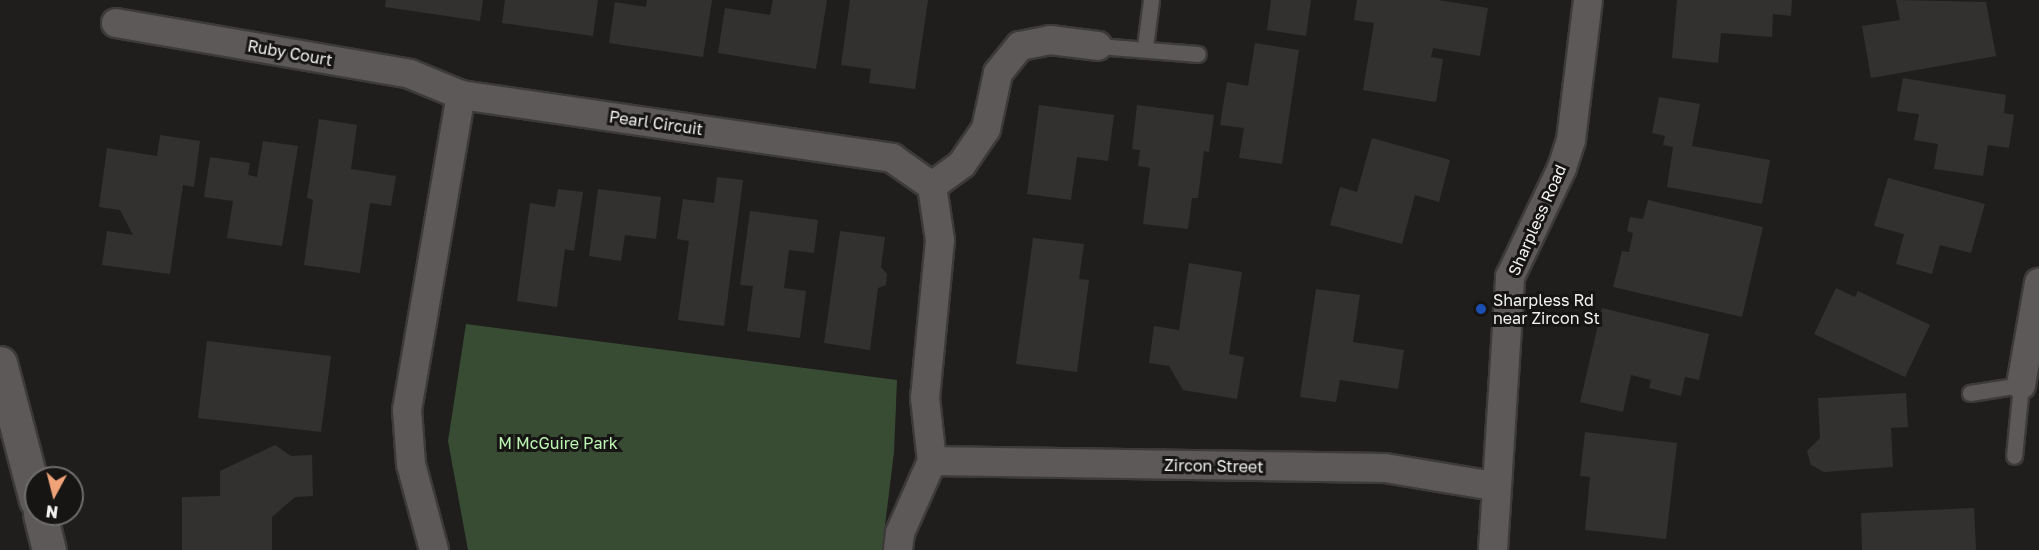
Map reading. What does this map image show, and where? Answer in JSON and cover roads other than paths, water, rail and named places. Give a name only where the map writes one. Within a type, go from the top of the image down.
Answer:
[{"type":"main road","points":[[0,363],[27,466]]},
{"type":"main road","points":[[43,526],[49,550]]},
{"type":"street","name":"Sharpless Road","points":[[1492,550],[1494,486],[1510,277],[1562,168],[1571,140],[1588,0]]},
{"type":"street","name":"Ruby Court","points":[[116,23],[410,74],[460,95]]},
{"type":"street","points":[[898,550],[900,533],[932,461],[925,398],[940,240],[932,186],[962,164],[986,129],[998,73],[1020,46],[1050,40],[1098,46]]},
{"type":"street","name":"Pearl Circuit","points":[[460,95],[892,158],[932,186]]},
{"type":"street","points":[[434,550],[411,464],[407,410],[460,95]]},
{"type":"street","points":[[2021,385],[2039,283]]},
{"type":"street","name":"Zircon Street","points":[[932,461],[1385,468],[1494,486]]},
{"type":"lane","points":[[1145,47],[1151,0]]},
{"type":"lane","points":[[1098,46],[1145,47],[1198,54]]},
{"type":"lane","points":[[1970,393],[2021,385],[2014,456]]},
{"type":"place","name":"Sharpless Rd near Zircon St","points":[[1481,309]]},
{"type":"park label","name":"M McGuire Park","points":[[558,443]]}]
